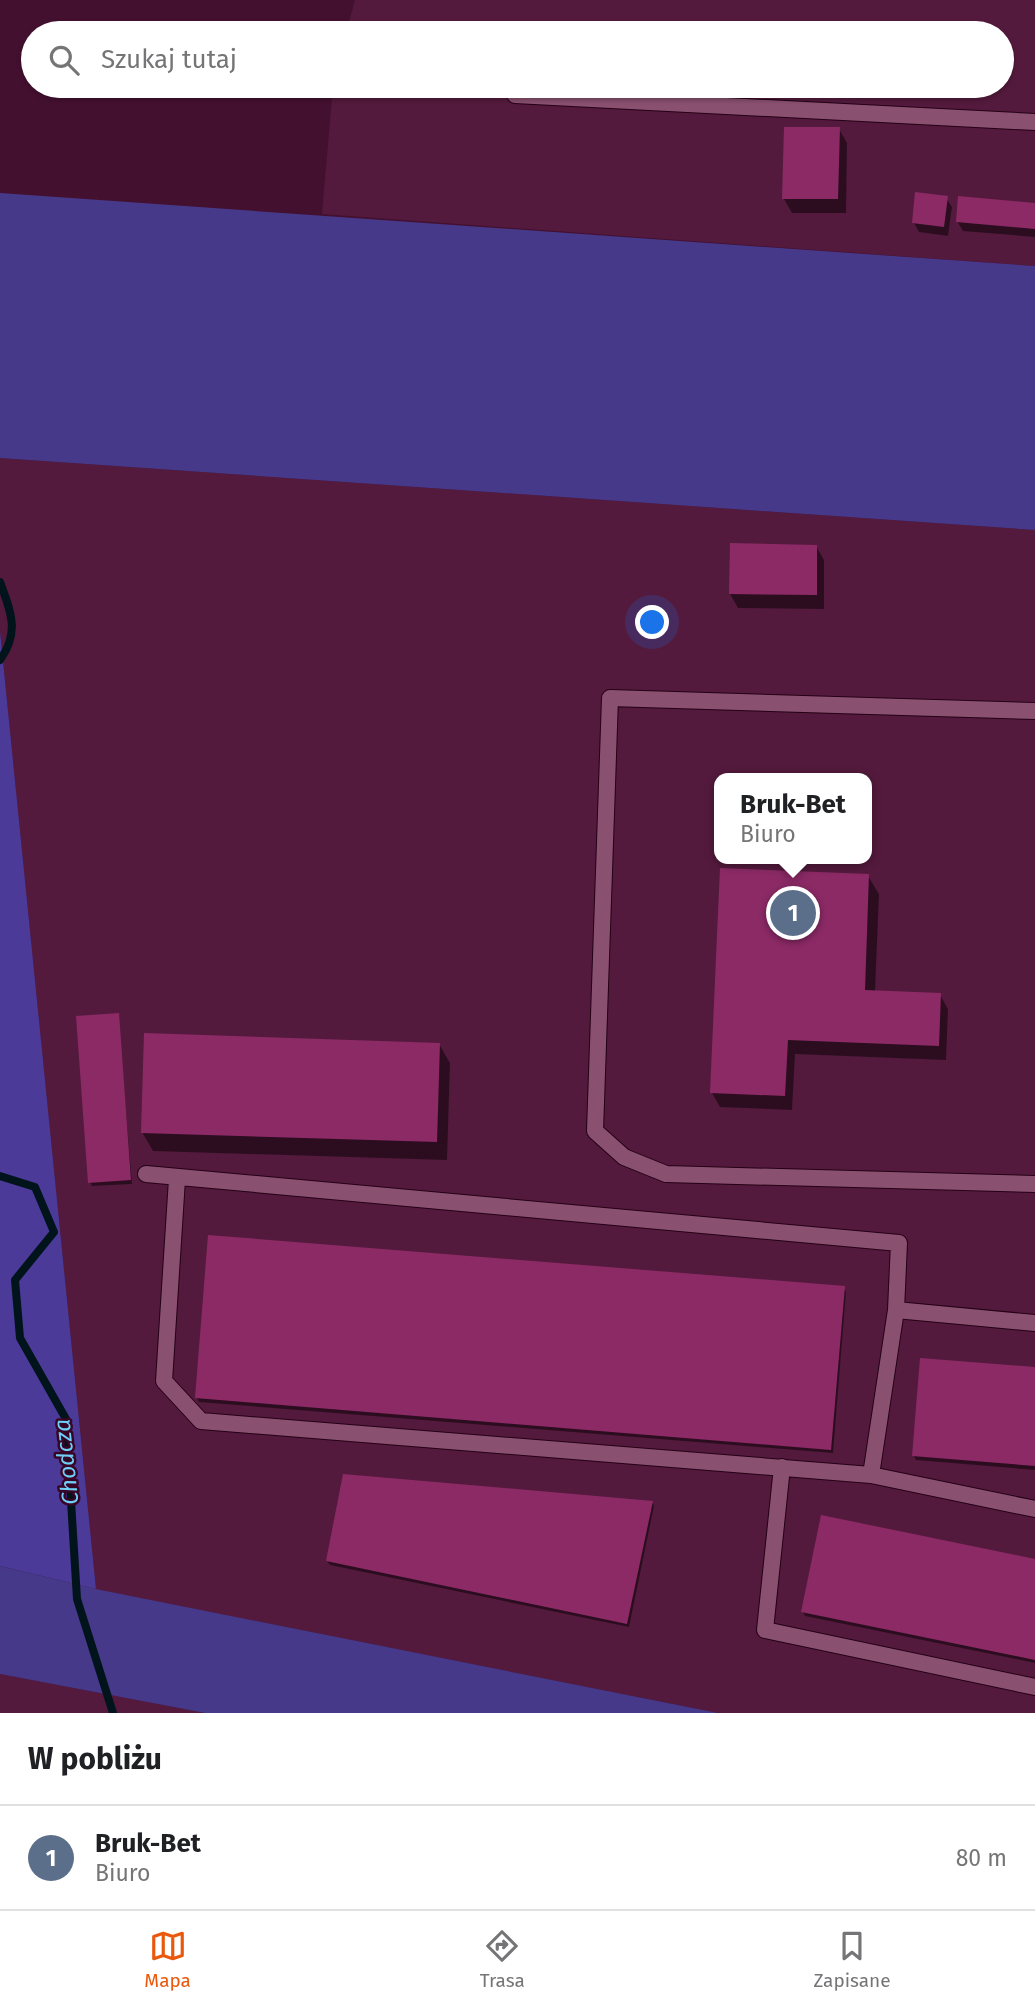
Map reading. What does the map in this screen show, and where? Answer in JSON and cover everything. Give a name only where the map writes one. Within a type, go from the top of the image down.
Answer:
[{"type":"lane","points":[[573,98],[1035,122]]},
{"type":"lane","points":[[1035,711],[610,698],[595,1131],[624,1157],[666,1174],[1035,1184]]},
{"type":"lane","points":[[146,1174],[177,1179],[899,1243],[896,1310],[871,1475]]},
{"type":"lane","points":[[177,1179],[164,1381],[201,1420],[871,1475],[1035,1509]]},
{"type":"lane","points":[[896,1310],[1035,1323]]},
{"type":"lane","points":[[782,1467],[765,1630],[1035,1687]]},
{"type":"shaded area","points":[[355,0],[1035,0],[1035,266],[322,214],[332,98],[1014,98],[1014,21],[349,21]]},
{"type":"shaded area","points":[[0,193],[1035,266],[1035,530],[0,458]]},
{"type":"shaded area","points":[[0,458],[1035,530],[1035,1713],[718,1713],[96,1589],[0,631]]},
{"type":"shaded area","points":[[0,631],[96,1589],[0,1566]]},
{"type":"shaded area","points":[[0,1566],[96,1589],[718,1713],[205,1713],[0,1674]]},
{"type":"shaded area","points":[[0,1674],[205,1713],[0,1713]]},
{"type":"building","points":[[784,127],[840,127],[838,199],[782,199]]},
{"type":"building","points":[[915,192],[948,196],[944,227],[912,223]]},
{"type":"building","points":[[958,196],[1035,203],[1035,229],[956,222]]},
{"type":"building","points":[[730,543],[817,545],[817,595],[729,594]]},
{"type":"building","points":[[720,868],[869,874],[865,990],[941,993],[939,1046],[788,1040],[785,1096],[710,1093]]},
{"type":"building","points":[[119,1013],[131,1180],[88,1183],[76,1016]]},
{"type":"building","points":[[144,1033],[440,1043],[437,1142],[141,1133]]},
{"type":"building","points":[[208,1235],[845,1286],[831,1450],[195,1398]]},
{"type":"building","points":[[920,1358],[1035,1367],[1035,1466],[912,1456]]},
{"type":"building","points":[[343,1474],[653,1501],[627,1624],[326,1561]]},
{"type":"building","points":[[821,1515],[1035,1559],[1035,1660],[801,1612]]},
{"type":"waterway","name":"Chodcza","points":[[0,582],[12,622],[10,640],[0,660]]},
{"type":"waterway","name":"Chodcza","points":[[0,1176],[35,1187],[54,1232],[15,1280],[20,1338],[66,1419],[77,1599],[113,1713]]},
{"type":"place","name":"Bruk-Bet","points":[[793,913]]}]
